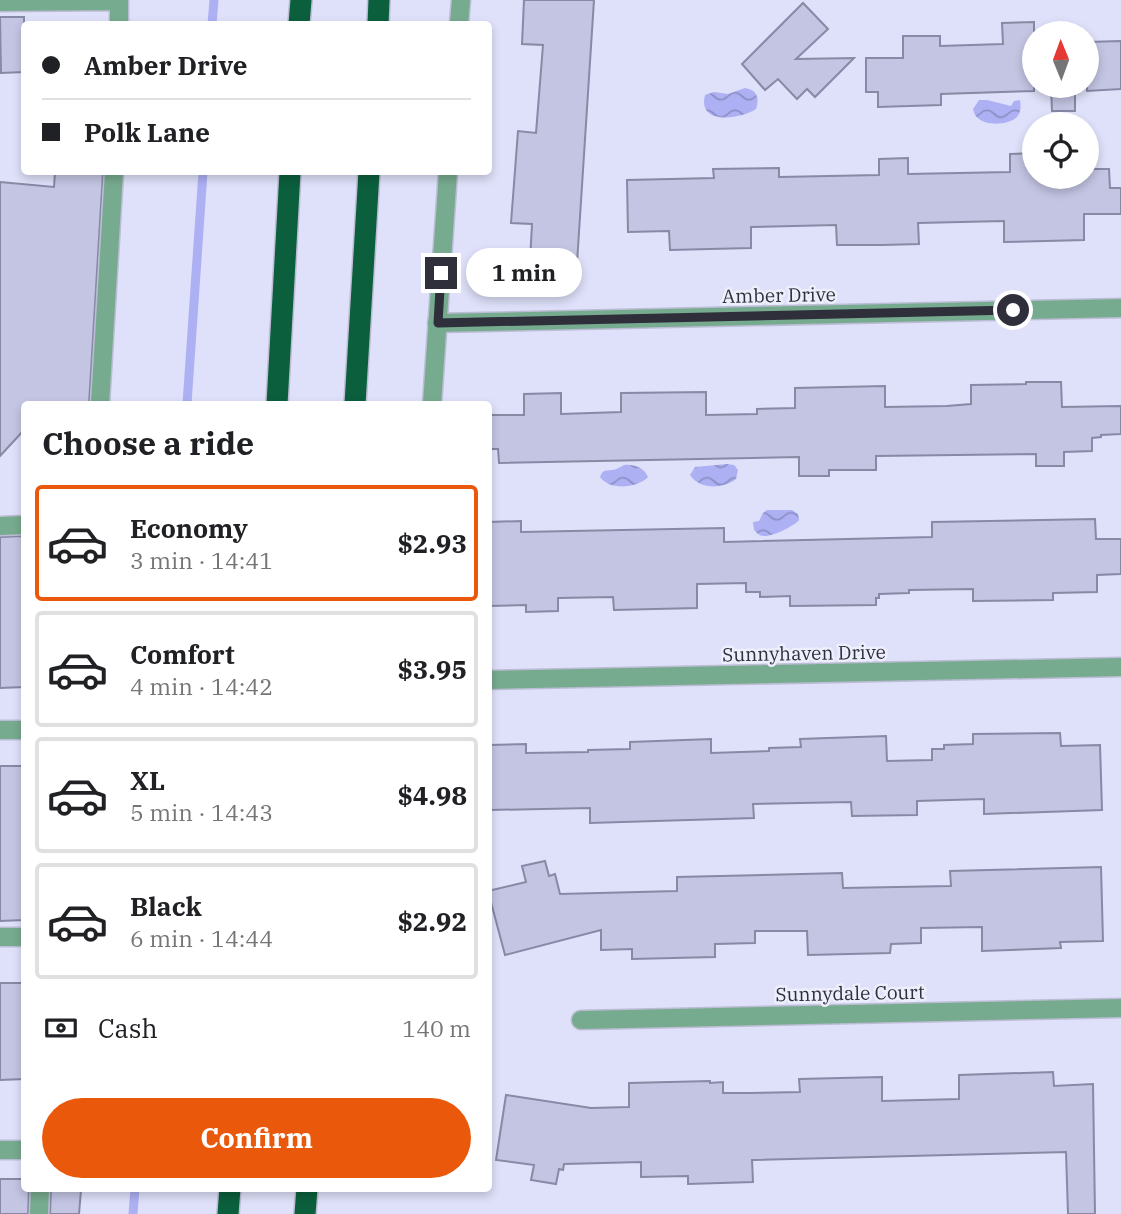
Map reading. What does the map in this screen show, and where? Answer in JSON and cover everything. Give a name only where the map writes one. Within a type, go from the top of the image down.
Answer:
[{"type":"highway","points":[[299,21],[301,0]]},
{"type":"highway","points":[[378,21],[379,0]]},
{"type":"highway","points":[[276,401],[290,175]]},
{"type":"highway","points":[[355,401],[369,175]]},
{"type":"highway","points":[[228,1214],[230,1192]]},
{"type":"highway","points":[[305,1214],[307,1192]]},
{"type":"street","points":[[459,21],[461,0]]},
{"type":"street","points":[[0,2],[119,1],[119,21]]},
{"type":"street","points":[[100,401],[114,175]]},
{"type":"street","points":[[432,401],[449,175]]},
{"type":"street","name":"Amber Drive","points":[[438,323],[1121,308]]},
{"type":"street","points":[[0,526],[21,525]]},
{"type":"street","name":"Sunnyhaven Drive","points":[[492,680],[1121,667]]},
{"type":"street","points":[[0,730],[21,730]]},
{"type":"street","points":[[0,937],[21,937]]},
{"type":"street","name":"Sunnydale Court","points":[[581,1020],[1121,1008]]},
{"type":"street","points":[[0,1150],[21,1150]]},
{"type":"street","points":[[39,1214],[40,1192]]},
{"type":"water","points":[[745,88],[757,95],[756,109],[731,117],[714,116],[707,112],[704,105],[705,95],[714,92],[728,94]]},
{"type":"water","points":[[979,100],[1011,106],[1014,101],[1020,100],[1021,107],[1017,117],[1009,122],[987,123],[979,119],[974,112]]},
{"type":"water","points":[[624,465],[638,467],[648,477],[631,486],[617,486],[600,477],[604,471],[615,470]]},
{"type":"water","points":[[734,465],[738,470],[736,479],[725,485],[706,485],[694,480],[690,475],[695,467]]},
{"type":"water","points":[[767,510],[792,510],[798,514],[799,520],[778,533],[761,536],[754,530],[753,522],[759,521]]},
{"type":"building","points":[[524,0],[594,0],[577,263],[530,262],[532,224],[511,223],[518,131],[536,133],[543,45],[522,44]]},
{"type":"building","points":[[803,3],[828,29],[796,59],[854,58],[815,97],[807,89],[797,99],[778,79],[765,90],[742,64]]},
{"type":"building","points":[[0,17],[24,17],[24,21],[21,21],[21,72],[1,73]]},
{"type":"building","points":[[1022,22],[1022,91],[941,94],[941,105],[878,107],[878,92],[866,92],[866,58],[903,58],[903,36],[940,36],[940,46],[1003,44],[1002,23]]},
{"type":"building","points":[[1121,41],[1121,89],[1099,90],[1099,42]]},
{"type":"building","points":[[1051,98],[1075,98],[1075,111],[1052,111]]},
{"type":"building","points":[[1010,154],[1022,154],[1022,189],[1099,189],[1099,169],[1109,169],[1110,188],[1121,188],[1121,214],[1084,214],[1084,240],[1004,242],[1004,221],[918,223],[919,244],[837,245],[836,225],[751,227],[751,248],[670,250],[669,231],[628,232],[627,180],[714,178],[713,169],[779,168],[779,177],[879,175],[879,159],[908,158],[908,174],[1010,172]]},
{"type":"building","points":[[55,175],[103,175],[89,401],[21,401],[21,433],[0,456],[0,182],[54,187]]},
{"type":"building","points":[[1061,382],[1062,407],[1121,406],[1121,434],[1092,438],[1092,451],[1064,452],[1064,466],[1036,466],[1036,454],[876,456],[876,470],[829,470],[829,476],[799,476],[799,457],[499,463],[498,449],[492,449],[492,415],[524,415],[524,394],[561,393],[561,414],[621,412],[621,393],[706,392],[706,415],[757,414],[757,409],[795,408],[795,388],[885,386],[885,407],[947,406],[971,404],[971,385]]},
{"type":"building","points":[[1095,519],[1096,539],[1121,539],[1121,574],[1097,575],[1097,592],[1053,593],[1053,600],[973,601],[973,589],[909,590],[909,593],[879,594],[876,605],[790,606],[790,596],[760,597],[760,592],[746,592],[746,583],[697,584],[697,608],[614,610],[613,597],[558,598],[558,611],[526,612],[526,605],[492,606],[492,522],[521,521],[521,532],[724,528],[724,542],[932,537],[932,522]]},
{"type":"building","points":[[21,536],[21,687],[0,688],[0,537]]},
{"type":"building","points":[[1060,733],[1061,746],[1100,745],[1102,810],[984,814],[984,799],[917,801],[917,815],[852,816],[851,802],[753,804],[754,818],[590,823],[590,808],[492,810],[492,745],[526,744],[526,753],[588,752],[630,749],[630,742],[711,739],[711,753],[801,747],[800,739],[886,736],[887,761],[932,760],[932,749],[944,749],[944,745],[973,744],[973,734]]},
{"type":"building","points":[[0,766],[21,766],[21,920],[0,921]]},
{"type":"building","points":[[545,861],[549,876],[555,874],[560,894],[677,891],[677,877],[842,873],[843,888],[951,886],[950,871],[1101,867],[1103,941],[1060,942],[1061,948],[982,951],[982,927],[921,928],[921,943],[891,944],[890,953],[808,955],[807,931],[755,931],[755,943],[715,944],[715,957],[632,959],[632,949],[601,950],[601,930],[505,955],[492,906],[492,890],[526,882],[522,866]]},
{"type":"building","points":[[0,983],[21,983],[21,1079],[0,1080]]},
{"type":"building","points":[[1053,1072],[1054,1086],[1093,1084],[1095,1214],[1068,1214],[1066,1152],[752,1160],[753,1182],[688,1184],[688,1176],[641,1177],[641,1162],[564,1164],[563,1170],[559,1169],[556,1184],[531,1180],[534,1165],[496,1160],[506,1095],[591,1108],[629,1107],[629,1083],[710,1081],[723,1082],[723,1093],[800,1092],[799,1079],[882,1077],[882,1101],[959,1099],[959,1075]]},
{"type":"building","points":[[0,1179],[21,1179],[21,1192],[29,1192],[28,1214],[0,1214]]},
{"type":"building","points":[[51,1192],[81,1192],[79,1214],[50,1214]]},
{"type":"waterway","points":[[212,21],[214,0]]},
{"type":"waterway","points":[[187,401],[203,175]]},
{"type":"waterway","points":[[133,1214],[135,1192]]},
{"type":"route","points":[[441,273],[438,323],[1013,310]]}]
